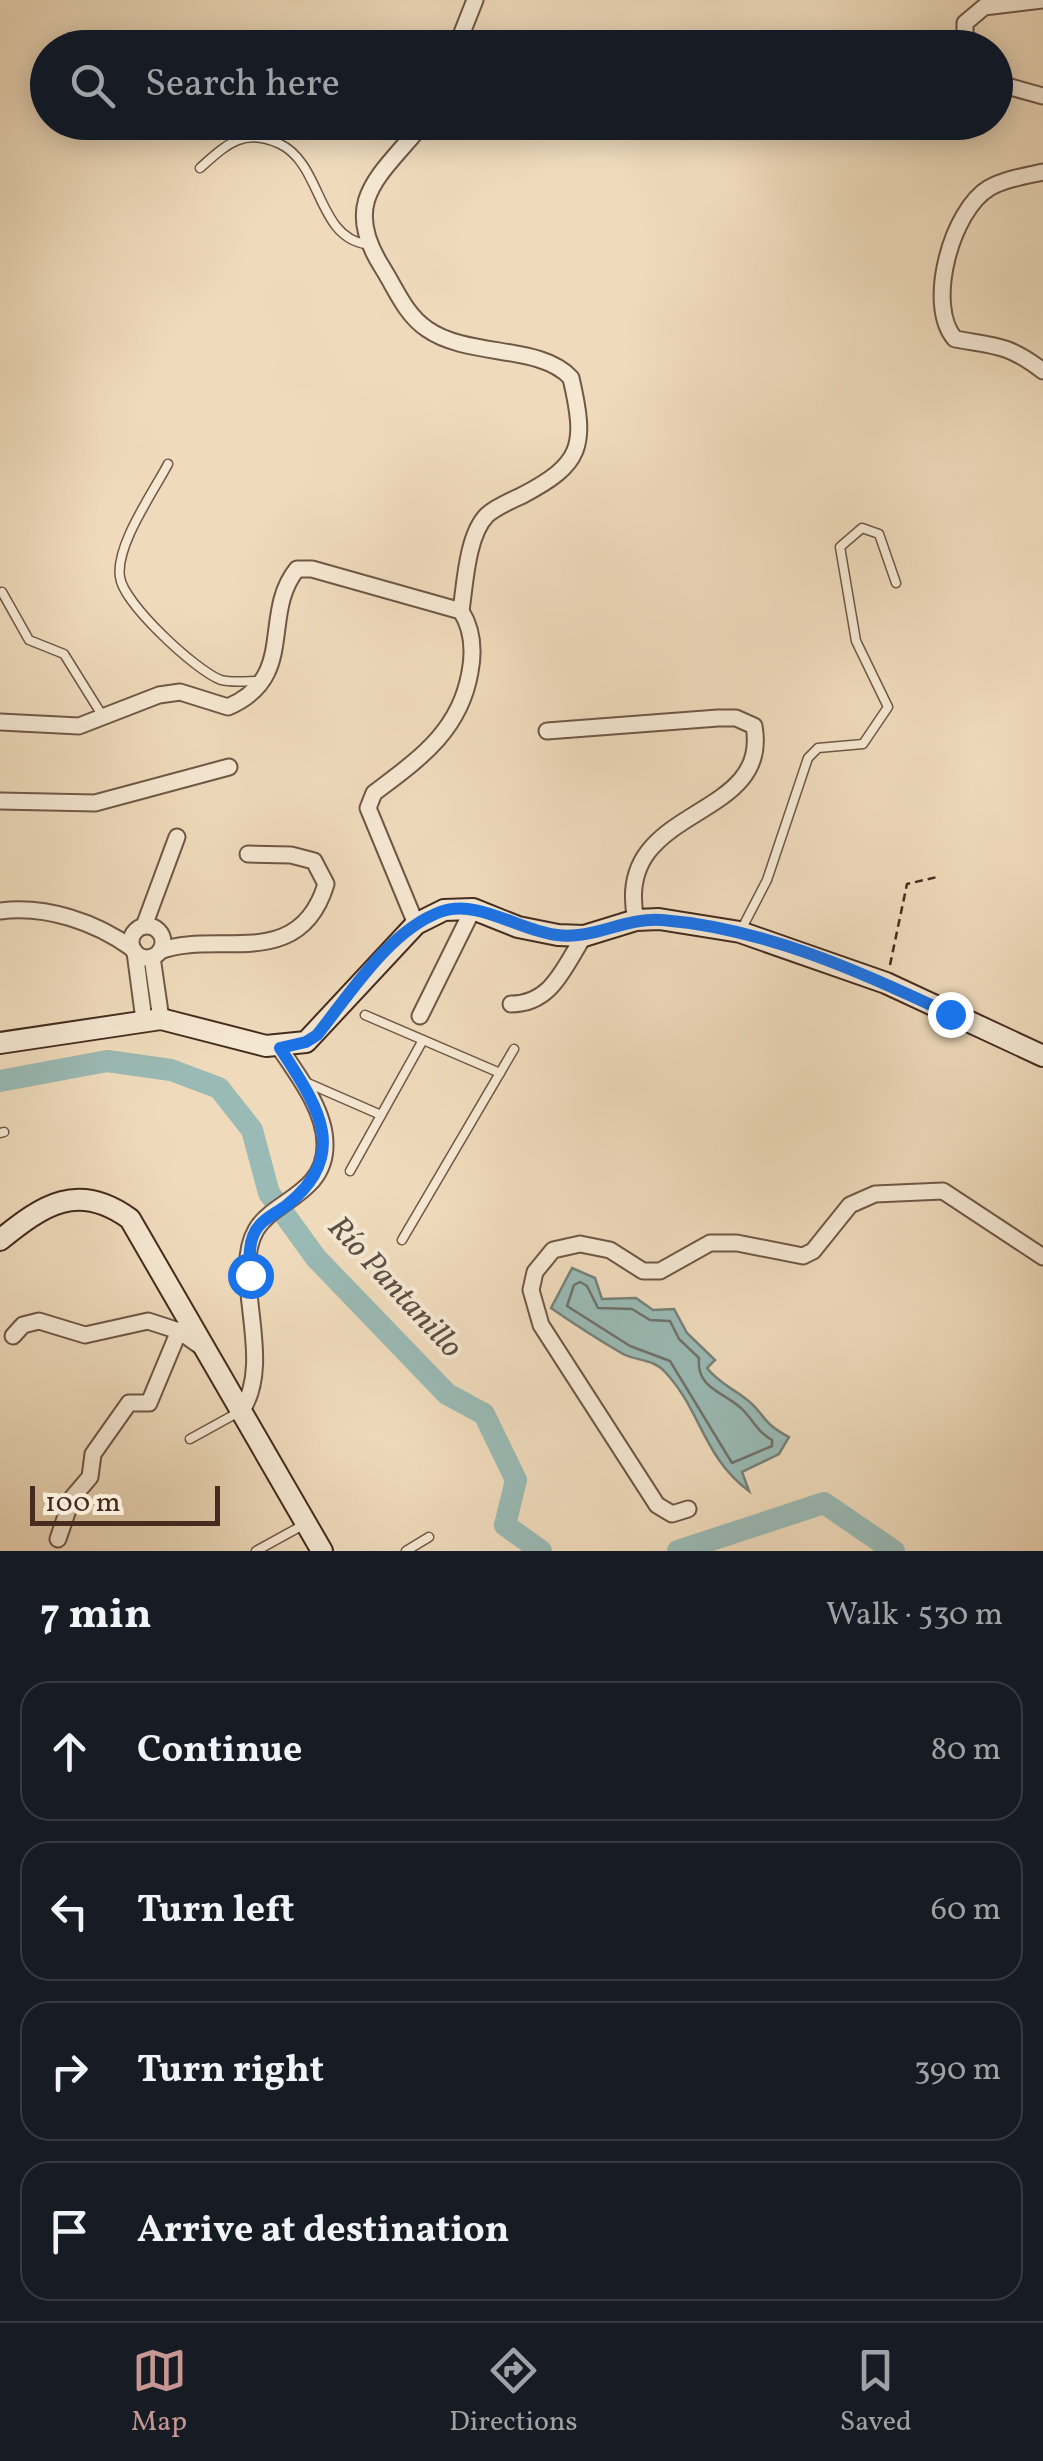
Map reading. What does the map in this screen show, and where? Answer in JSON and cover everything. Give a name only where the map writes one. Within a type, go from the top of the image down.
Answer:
[{"type":"street","points":[[463,30],[475,0]]},
{"type":"street","points":[[965,30],[965,22],[984,7],[1043,0]]},
{"type":"street","points":[[1013,88],[1043,96]]},
{"type":"street","points":[[411,140],[366,201],[361,219],[366,244],[404,306],[427,329],[457,344],[553,363],[571,378],[578,430],[574,456],[561,475],[486,516],[477,530],[461,611],[472,636],[466,694],[451,728],[374,793],[368,808],[416,924]]},
{"type":"street","points":[[1043,172],[986,190],[968,214],[943,270],[939,304],[945,327],[954,338],[992,341],[1017,351],[1043,371]]},
{"type":"street","points":[[0,722],[79,726],[159,694],[180,692],[228,708],[249,698],[264,681],[274,656],[287,582],[296,569],[312,569],[461,611]]},
{"type":"street","points":[[546,731],[718,718],[736,718],[754,726],[758,747],[738,788],[695,810],[645,854],[633,876],[636,920]]},
{"type":"street","points":[[0,801],[96,803],[229,767]]},
{"type":"street","points":[[152,1020],[132,938],[149,926],[177,837]]},
{"type":"street","points":[[0,911],[45,911],[116,937],[134,950],[156,954],[176,945],[244,947],[275,938],[314,911],[326,884],[314,861],[291,855],[248,854]]},
{"type":"street","points":[[420,1016],[473,909]]},
{"type":"street","points":[[0,1043],[152,1020],[280,1048],[306,1042],[317,1035],[416,924],[444,910],[473,909],[518,927],[584,936],[636,920],[740,932],[886,984],[1043,1056]]},
{"type":"street","points":[[116,937],[149,926]]},
{"type":"street","points":[[149,926],[176,945]]},
{"type":"street","points":[[149,926],[163,943],[156,954],[152,1020]]},
{"type":"street","points":[[511,1004],[528,1004],[545,996],[584,936]]},
{"type":"street","points":[[242,1410],[255,1375],[250,1241],[263,1221],[285,1207],[320,1168],[326,1144],[320,1118],[280,1048]]},
{"type":"street","points":[[688,1509],[672,1514],[657,1505],[541,1326],[531,1290],[535,1272],[553,1250],[580,1244],[610,1250],[643,1270],[660,1271],[710,1243],[737,1243],[803,1256],[814,1251],[850,1205],[875,1194],[944,1191],[1043,1257]]},
{"type":"street","points":[[0,1240],[54,1202],[74,1200],[112,1206],[146,1240],[322,1551]]},
{"type":"street","points":[[13,1336],[23,1325],[39,1321],[85,1335],[148,1321],[179,1332],[208,1351]]},
{"type":"street","points":[[58,1539],[72,1498],[90,1477],[92,1459],[101,1441],[125,1406],[149,1403],[179,1332]]},
{"type":"lane","points":[[200,168],[238,140]]},
{"type":"lane","points":[[274,140],[297,152],[339,230],[352,242],[366,244]]},
{"type":"lane","points":[[168,464],[122,552],[119,578],[136,606],[191,662],[223,681],[264,681]]},
{"type":"lane","points":[[740,932],[767,880],[808,758],[818,748],[863,744],[888,707],[856,640],[840,562],[840,548],[850,534],[862,528],[879,534],[896,584]]},
{"type":"lane","points":[[2,592],[29,640],[64,654],[102,716]]},
{"type":"lane","points":[[365,1015],[500,1073]]},
{"type":"lane","points":[[350,1171],[423,1040]]},
{"type":"lane","points":[[402,1240],[514,1048]]},
{"type":"lane","points":[[301,1081],[322,1086],[381,1115]]},
{"type":"lane","points":[[190,1438],[242,1410]]},
{"type":"lane","points":[[256,1551],[306,1523]]},
{"type":"lane","points":[[406,1551],[429,1538]]},
{"type":"path","points":[[886,984],[908,884],[937,878]]},
{"type":"water","points":[[572,1268],[595,1278],[602,1299],[636,1298],[653,1310],[674,1309],[687,1333],[715,1360],[707,1368],[789,1437],[779,1454],[742,1472],[749,1491],[722,1463],[687,1402],[661,1368],[623,1354],[551,1308]]},
{"type":"waterway","name":"Río Pantanillo","points":[[0,1081],[107,1061],[171,1070],[219,1088],[252,1130],[269,1193],[316,1258],[447,1394],[484,1414],[516,1480],[505,1525],[541,1551]]},
{"type":"waterway","name":"Río Pantanillo","points":[[678,1551],[824,1503],[894,1551]]},
{"type":"route","points":[[250,1275],[250,1241],[257,1227],[303,1191],[320,1168],[326,1144],[320,1118],[280,1048],[317,1035],[363,978],[416,924],[444,910],[473,909],[518,927],[558,935],[584,936],[636,920],[659,919],[740,932],[886,984],[950,1014]]}]
